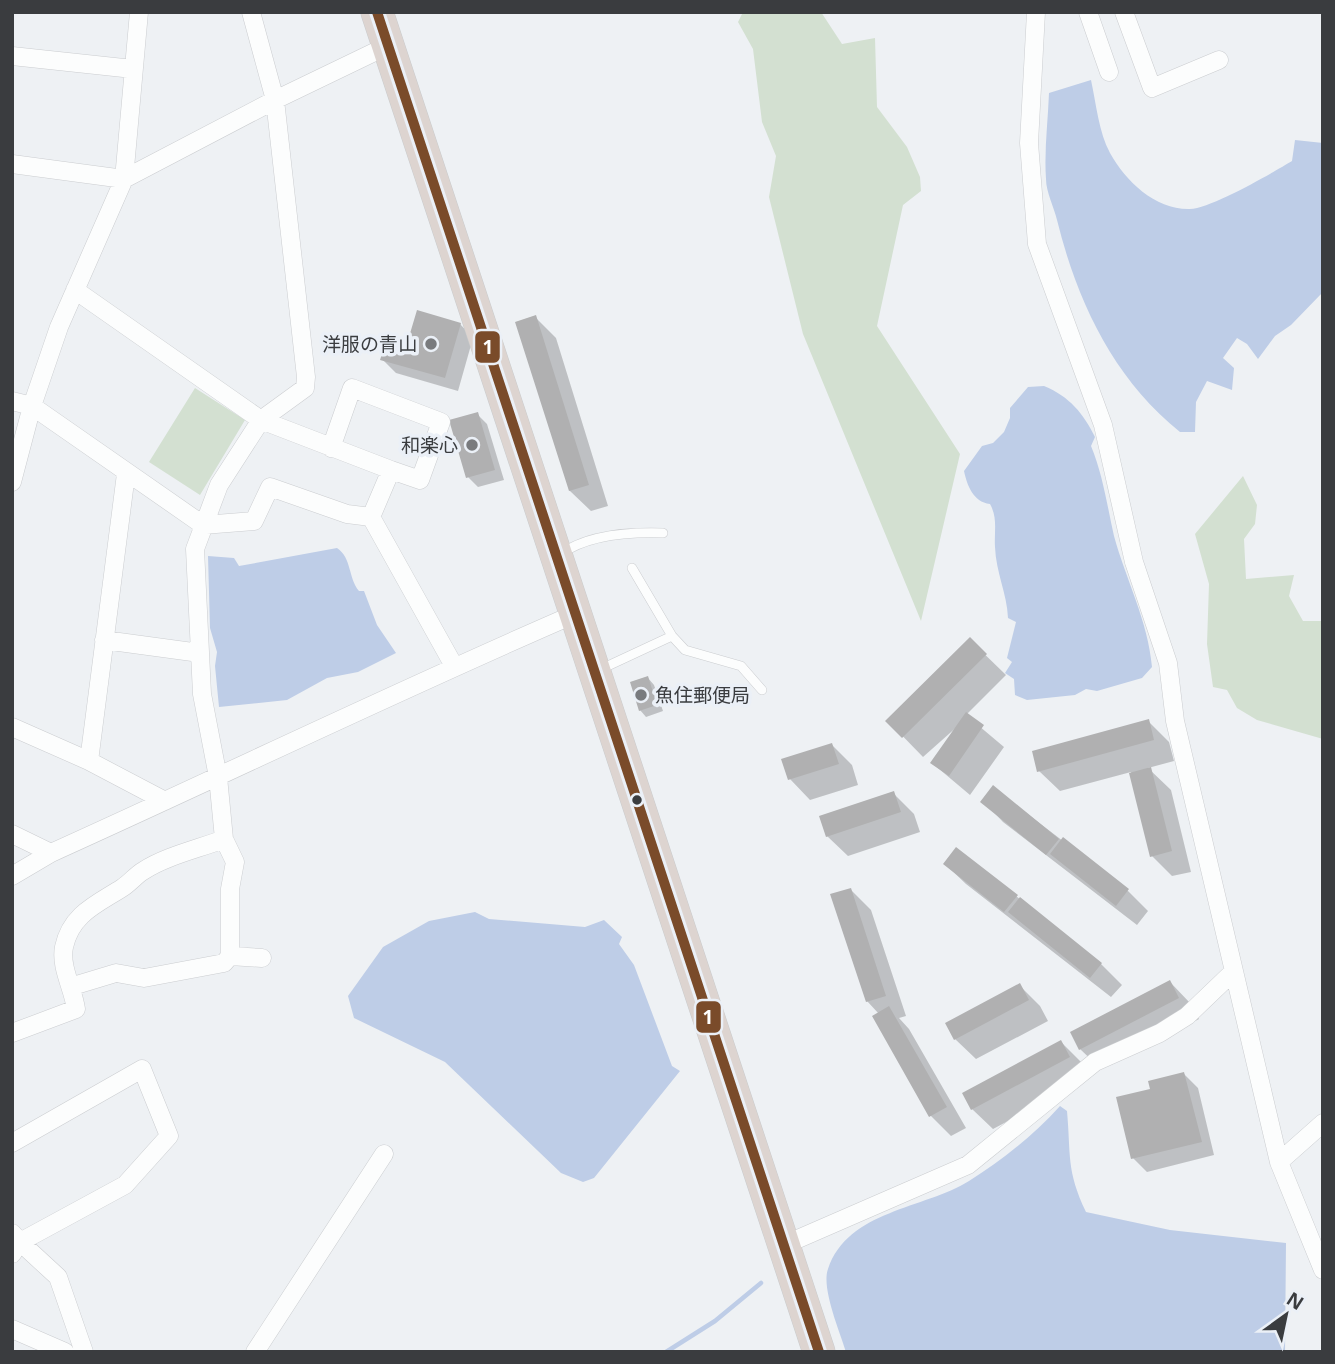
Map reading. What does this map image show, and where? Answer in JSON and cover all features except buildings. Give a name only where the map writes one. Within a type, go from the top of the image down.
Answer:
[{"type":"highway","points":[[377,12],[819,1352]]},
{"type":"street","points":[[12,482],[32,406],[59,327],[124,179],[139,12]]},
{"type":"street","points":[[73,986],[116,973],[144,978],[158,976],[224,962],[230,956],[230,889],[235,862],[224,839],[218,777],[202,694],[195,550],[219,485],[261,420],[305,388],[306,377],[275,100],[251,12]]},
{"type":"street","points":[[1035,12],[1029,143],[1037,244],[1102,425],[1134,562],[1168,663],[1175,721],[1232,952],[1233,972],[1279,1162],[1323,1270]]},
{"type":"street","points":[[1088,12],[1109,72]]},
{"type":"street","points":[[1124,12],[1152,88],[1219,60]]},
{"type":"street","points":[[12,164],[124,179],[275,100],[387,46]]},
{"type":"street","points":[[12,56],[133,69]]},
{"type":"street","points":[[75,290],[261,420],[331,448],[391,470],[420,480],[442,422],[352,388],[331,448]]},
{"type":"street","points":[[12,401],[32,406],[126,474],[203,525],[254,521],[270,487],[347,514],[371,517]]},
{"type":"street","points":[[371,517],[391,470]]},
{"type":"street","points":[[89,761],[126,474]]},
{"type":"street","points":[[371,517],[454,666]]},
{"type":"street","points":[[12,876],[51,853],[454,666],[575,614]]},
{"type":"street","points":[[104,640],[200,653]]},
{"type":"street","points":[[12,727],[89,761],[165,802]]},
{"type":"street","points":[[12,834],[51,853]]},
{"type":"street","points":[[12,1033],[76,1009],[73,986],[63,964],[64,946],[73,923],[82,912],[126,886],[144,870],[224,839]]},
{"type":"street","points":[[230,956],[262,958]]},
{"type":"street","points":[[784,1245],[968,1165],[1095,1062],[1160,1033],[1187,1016],[1233,972]]},
{"type":"street","points":[[12,1143],[142,1069],[169,1136],[125,1185],[15,1243],[58,1277],[84,1352]]},
{"type":"street","points":[[1279,1162],[1323,1123]]},
{"type":"street","points":[[255,1352],[384,1154]]},
{"type":"street","points":[[12,1329],[65,1352]]},
{"type":"lane","points":[[557,557],[575,544],[634,532],[663,533]]},
{"type":"lane","points":[[632,568],[672,636],[685,650],[741,666],[762,690]]},
{"type":"lane","points":[[594,672],[672,636]]},
{"type":"green space","points":[[743,12],[821,12],[842,44],[875,38],[877,107],[907,147],[920,177],[921,191],[903,205],[877,326],[960,454],[921,621],[803,334],[769,197],[776,156],[762,122],[753,49],[738,22]]},
{"type":"green space","points":[[195,388],[245,420],[200,495],[149,462]]},
{"type":"green space","points":[[1243,476],[1257,505],[1255,524],[1244,539],[1246,579],[1294,575],[1289,596],[1303,621],[1323,621],[1323,739],[1257,720],[1237,708],[1227,690],[1213,687],[1207,644],[1209,584],[1195,534]]},
{"type":"water","points":[[1091,80],[1098,118],[1110,153],[1133,184],[1165,205],[1190,209],[1212,203],[1292,161],[1295,140],[1323,143],[1323,292],[1291,325],[1275,336],[1258,359],[1247,344],[1237,338],[1223,358],[1234,368],[1232,390],[1207,381],[1196,402],[1195,432],[1180,432],[1156,411],[1117,363],[1087,308],[1065,250],[1046,184],[1049,93]]},
{"type":"water","points":[[1044,386],[1075,407],[1095,437],[1091,446],[1102,479],[1114,536],[1146,633],[1152,667],[1142,678],[1097,691],[1086,689],[1075,695],[1027,700],[1015,695],[1014,679],[1005,673],[1012,662],[1007,658],[1016,622],[1008,618],[996,556],[994,515],[990,504],[979,500],[972,492],[964,471],[982,446],[993,443],[1004,432],[1010,418],[1010,408],[1028,387]]},
{"type":"water","points":[[337,548],[345,557],[359,591],[364,591],[377,625],[396,653],[358,672],[327,678],[287,700],[219,707],[215,666],[217,652],[210,628],[208,556],[234,558],[239,566]]},
{"type":"water","points":[[475,912],[489,919],[585,927],[604,920],[622,937],[619,944],[634,965],[672,1066],[680,1071],[594,1178],[583,1182],[561,1173],[445,1062],[354,1018],[348,996],[383,947],[429,921]]},
{"type":"water","points":[[1060,1106],[1067,1111],[1072,1173],[1086,1212],[1170,1230],[1286,1243],[1285,1352],[846,1352],[827,1287],[828,1269],[838,1249],[852,1234],[889,1213],[969,1181],[1017,1146]]},
{"type":"waterway","points":[[666,1352],[715,1321],[761,1283]]},
{"type":"transit line","name":"1","points":[[377,12],[819,1352]]},
{"type":"place","name":"洋服の青山","points":[[431,344]]},
{"type":"place","name":"和楽心","points":[[472,445]]},
{"type":"place","name":"魚住郵便局","points":[[641,695]]}]
